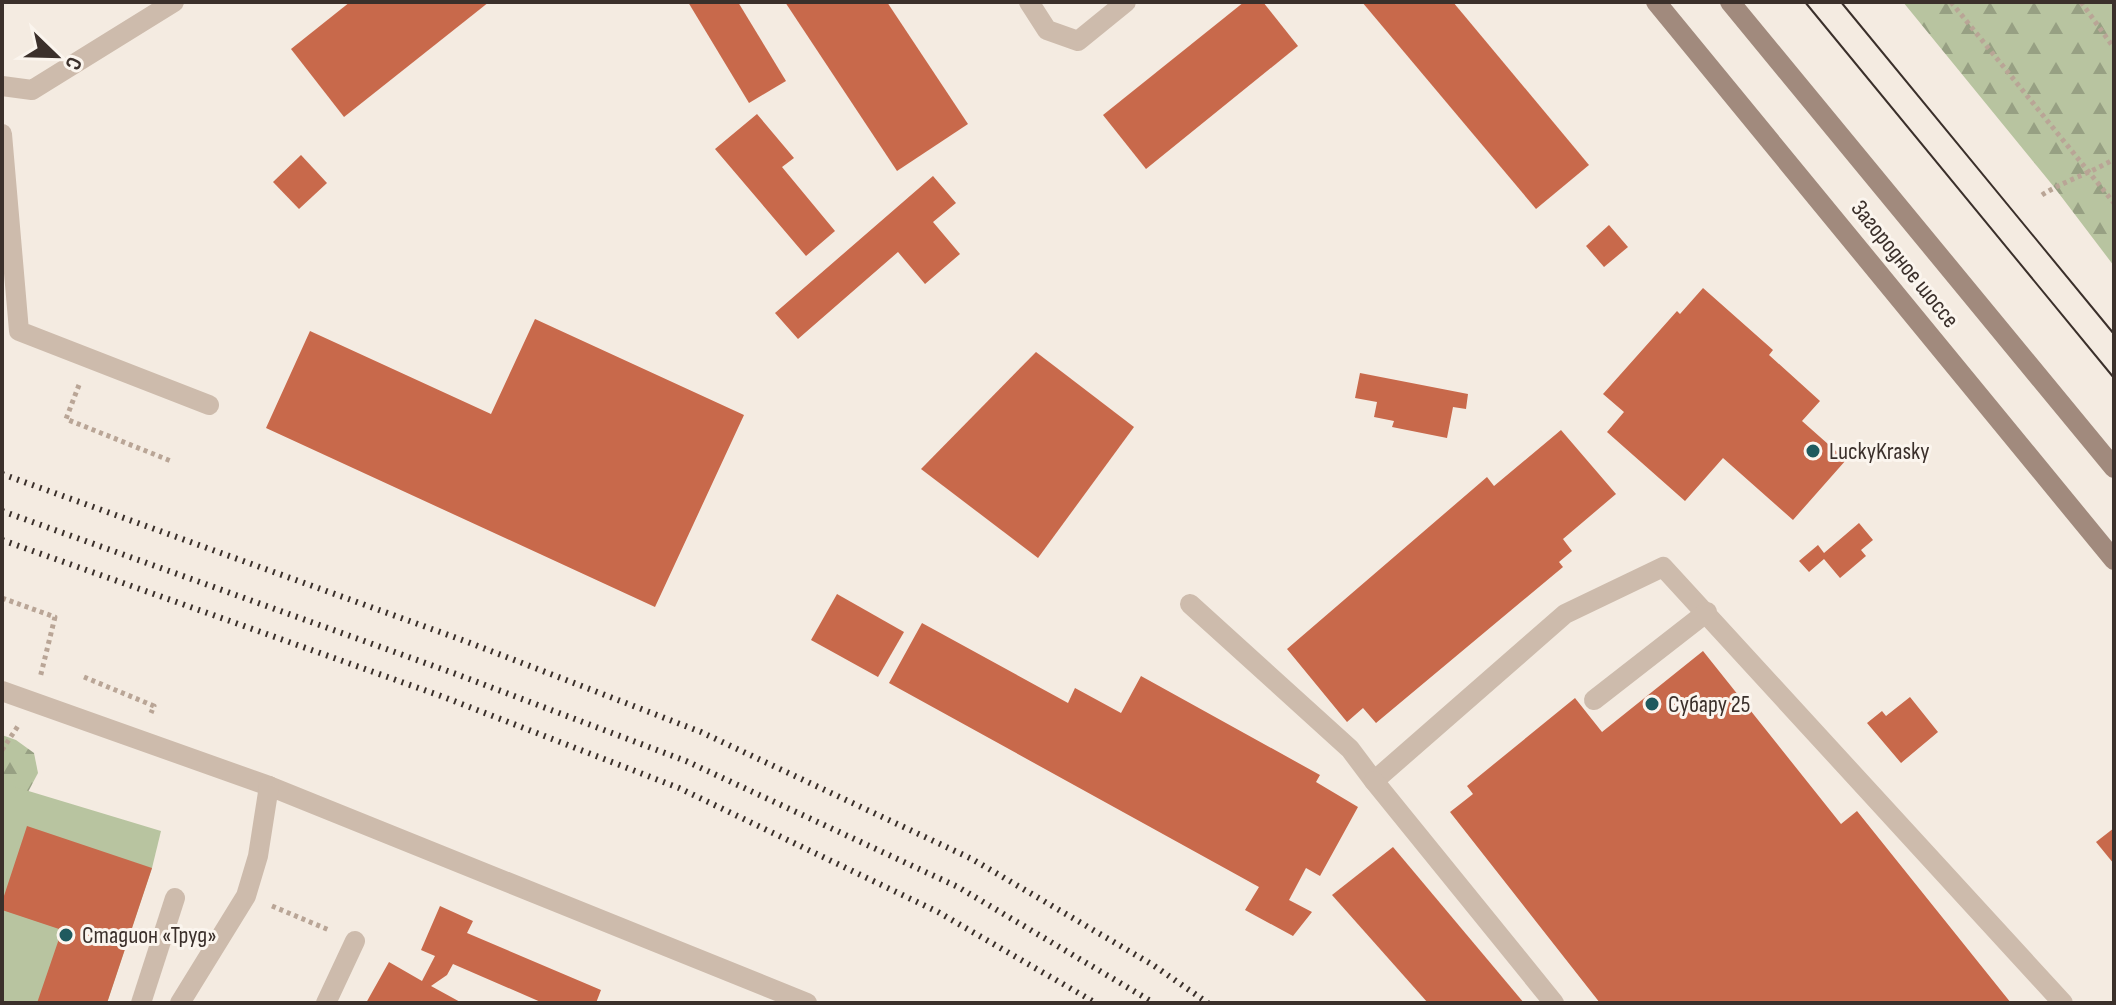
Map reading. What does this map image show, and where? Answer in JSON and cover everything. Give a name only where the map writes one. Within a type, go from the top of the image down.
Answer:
[{"type":"main road","name":"Загородное шоссе","points":[[1656,2],[2114,560]]},
{"type":"main road","name":"Загородное шоссе","points":[[1730,2],[2114,468]]},
{"type":"street","points":[[2,86],[32,90],[174,2]]},
{"type":"street","points":[[1029,2],[1047,30],[1078,41],[1126,2]]},
{"type":"street","points":[[2,134],[19,331],[209,405]]},
{"type":"street","points":[[1374,781],[1565,614],[1663,567],[2063,1003]]},
{"type":"street","points":[[1190,604],[1350,749],[1554,1003]]},
{"type":"street","points":[[1594,700],[1707,612]]},
{"type":"street","points":[[2,691],[269,786],[807,1003]]},
{"type":"street","points":[[180,1003],[246,896],[258,856],[269,786]]},
{"type":"street","points":[[141,1003],[175,898]]},
{"type":"street","points":[[326,1003],[355,941]]},
{"type":"path","points":[[1951,2],[2114,203]]},
{"type":"path","points":[[2081,2],[2114,48]]},
{"type":"path","points":[[2042,195],[2114,159]]},
{"type":"path","points":[[90,358],[66,419],[171,461]]},
{"type":"path","points":[[2,598],[55,617],[34,702],[2,750]]},
{"type":"path","points":[[84,677],[154,706]]},
{"type":"path","points":[[291,913],[333,932]]},
{"type":"green space","points":[[1903,2],[2114,2],[2114,266],[2054,187]]},
{"type":"green space","points":[[2,735],[16,740],[34,753],[38,773],[28,792],[2,795]]},
{"type":"green space","name":"Стадион «Труд»","points":[[2,783],[161,831],[152,868],[107,1003],[2,1003]]},
{"type":"building","points":[[350,2],[489,2],[344,117],[291,49]]},
{"type":"building","points":[[688,2],[738,2],[786,81],[749,103]]},
{"type":"building","points":[[785,2],[887,2],[968,124],[897,171]]},
{"type":"building","points":[[1244,2],[1263,2],[1298,46],[1146,169],[1103,115]]},
{"type":"building","points":[[1362,2],[1453,2],[1589,165],[1536,209]]},
{"type":"building","points":[[757,114],[794,158],[782,167],[835,231],[806,256],[715,149]]},
{"type":"building","points":[[301,155],[327,183],[299,209],[273,182]]},
{"type":"building","points":[[933,176],[956,203],[933,222],[960,254],[925,284],[898,252],[798,339],[775,313]]},
{"type":"building","points":[[1609,225],[1628,247],[1604,267],[1586,246]]},
{"type":"building","points":[[1703,288],[1773,350],[1769,355],[1820,401],[1802,421],[1846,460],[1793,520],[1723,458],[1685,501],[1607,432],[1624,412],[1603,394],[1677,311],[1680,314]]},
{"type":"building","points":[[535,319],[744,415],[655,607],[266,428],[310,331],[491,414]]},
{"type":"building","points":[[1036,352],[1134,427],[1038,558],[921,469]]},
{"type":"building","points":[[1360,373],[1468,394],[1466,409],[1453,407],[1447,438],[1392,427],[1394,421],[1374,417],[1377,402],[1355,398]]},
{"type":"building","points":[[1561,430],[1616,494],[1563,539],[1572,551],[1559,562],[1563,567],[1376,723],[1363,708],[1347,722],[1287,649],[1487,477],[1494,486]]},
{"type":"building","points":[[1859,523],[1873,540],[1861,550],[1866,556],[1840,578],[1824,559],[1809,572],[1799,561],[1818,545],[1824,553]]},
{"type":"building","points":[[837,594],[904,632],[878,677],[811,640]]},
{"type":"building","points":[[922,623],[1068,703],[1075,688],[1121,713],[1141,676],[1320,775],[1316,782],[1358,807],[1320,876],[1306,868],[1289,900],[1312,912],[1293,936],[1245,910],[1259,887],[889,683]]},
{"type":"building","points":[[1703,651],[1841,824],[1857,811],[2011,1003],[1600,1003],[1450,812],[1473,794],[1467,786],[1575,698],[1602,732]]},
{"type":"building","points":[[1910,697],[1938,732],[1901,763],[1867,723],[1882,711],[1886,716]]},
{"type":"building","points":[[27,826],[152,868],[107,1003],[37,1003],[62,930],[2,910]]},
{"type":"building","points":[[2114,828],[2114,864],[2096,842]]},
{"type":"building","points":[[1393,847],[1524,1003],[1428,1003],[1332,895]]},
{"type":"building","points":[[440,906],[473,921],[467,933],[601,990],[596,1003],[543,1003],[453,964],[447,975],[431,986],[462,1003],[366,1003],[389,962],[422,981],[435,956],[421,950]]},
{"type":"tram line","points":[[1805,2],[2114,378]]},
{"type":"tram line","points":[[1841,2],[2114,334]]},
{"type":"railway","points":[[2,474],[465,641],[701,732],[972,859],[1153,965],[1208,1003]]},
{"type":"railway","points":[[2,511],[456,674],[686,761],[958,887],[1154,1003]]},
{"type":"railway","points":[[2,540],[441,696],[679,788],[938,912],[1096,1003]]},
{"type":"place","name":"LuckyKrasky","points":[[1813,451]]},
{"type":"place","name":"Субару 25","points":[[1652,704]]},
{"type":"place","name":"Стадион «Труд»","points":[[66,935]]}]
